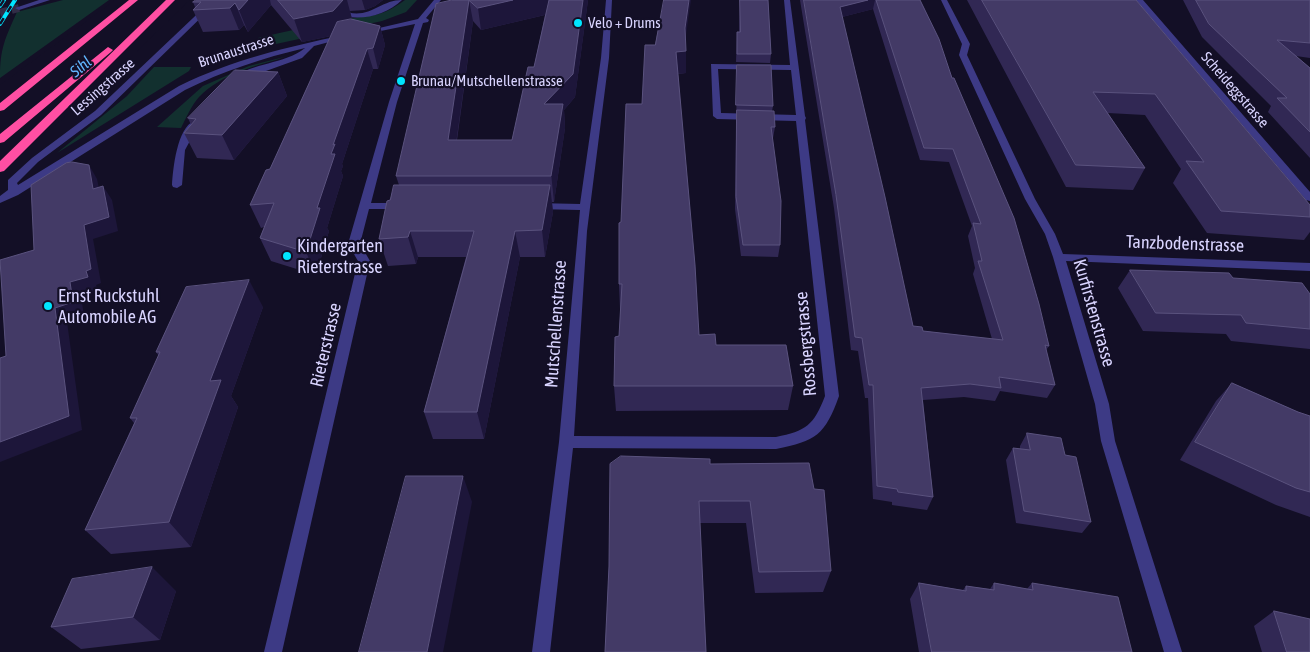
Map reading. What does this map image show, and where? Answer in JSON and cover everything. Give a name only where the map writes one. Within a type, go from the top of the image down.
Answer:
[{"type":"highway","points":[[0,108],[134,0]]},
{"type":"highway","points":[[0,140],[169,0]]},
{"type":"highway","points":[[0,168],[169,0]]},
{"type":"highway","points":[[0,103],[30,82]]},
{"type":"street","points":[[19,8],[47,0]]},
{"type":"street","name":"Lessingstrasse","points":[[14,193],[12,182],[35,160],[98,113],[216,0]]},
{"type":"street","points":[[343,0],[335,6],[336,10],[341,14],[369,14],[384,10],[399,0]]},
{"type":"street","name":"Rieterstrasse","points":[[273,652],[364,261],[354,244],[393,102],[420,21],[438,0]]},
{"type":"street","name":"Mutschellenstrasse","points":[[541,652],[566,442],[585,206],[605,58],[609,0]]},
{"type":"street","name":"Rossbergstrasse","points":[[566,442],[776,442],[805,437],[822,419],[832,396],[802,118],[787,0]]},
{"type":"street","name":"Kurfirstenstrasse","points":[[944,0],[966,44],[963,55],[1030,199],[1050,234],[1059,257],[1102,404],[1108,441],[1173,652]]},
{"type":"street","name":"Scheideggstrasse","points":[[1139,0],[1310,198]]},
{"type":"street","name":"Brunaustrasse","points":[[0,200],[210,72],[249,59],[436,17]]},
{"type":"street","points":[[228,83],[257,70],[298,57],[309,50],[311,45]]},
{"type":"street","points":[[795,68],[714,66],[717,116],[802,118]]},
{"type":"street","points":[[177,186],[180,150],[200,113]]},
{"type":"street","points":[[365,206],[409,206]]},
{"type":"street","points":[[523,206],[585,206]]},
{"type":"street","name":"Tanzbodenstrasse","points":[[1059,257],[1310,267]]},
{"type":"green space","points":[[63,0],[109,0],[0,78],[4,44],[17,12]]},
{"type":"green space","points":[[405,0],[417,0],[406,12],[382,21],[262,47],[258,38],[351,18],[381,14]]},
{"type":"green space","points":[[288,56],[240,71],[218,82],[199,97],[181,128],[157,127],[203,86],[249,66]]},
{"type":"green space","points":[[154,67],[191,67],[189,71],[57,153],[127,96]]},
{"type":"pier","points":[[115,0],[190,0],[97,90],[22,153],[0,165],[0,85]]},
{"type":"building","points":[[196,0],[248,0],[239,10],[235,3],[230,8],[193,10],[201,2],[193,2]]},
{"type":"building","points":[[278,0],[343,0],[333,11],[294,19]]},
{"type":"building","points":[[452,0],[469,0],[448,140],[512,140],[528,67],[534,67],[549,0],[583,0],[573,74],[544,104],[563,104],[551,176],[396,176],[436,4]]},
{"type":"building","points":[[469,0],[513,0],[478,8]]},
{"type":"building","points":[[664,0],[689,0],[685,28],[686,51],[676,52],[695,265],[699,335],[715,334],[716,345],[786,345],[793,386],[614,386],[615,337],[619,336],[622,284],[619,284],[619,223],[621,222],[626,104],[642,104],[645,45],[655,45]]},
{"type":"building","points":[[740,0],[768,0],[771,54],[737,54],[737,32],[740,32]]},
{"type":"building","points":[[804,0],[868,0],[840,7],[913,326],[922,327],[923,331],[1003,340],[978,261],[982,261],[973,223],[981,224],[953,149],[924,148],[876,0],[920,0],[939,39],[952,78],[954,78],[1014,218],[1039,304],[1049,346],[1045,345],[1055,385],[999,377],[1001,388],[970,384],[921,388],[933,497],[898,492],[897,489],[877,486],[873,385],[869,385],[862,338],[855,337],[836,195]]},
{"type":"building","points":[[982,0],[1136,0],[1310,205],[1310,217],[1221,211],[1186,161],[1204,162],[1155,94],[1093,92],[1145,168],[1076,165]]},
{"type":"building","points":[[1196,0],[1310,0],[1310,43],[1277,40],[1310,68],[1310,132],[1277,98],[1287,98],[1209,24]]},
{"type":"building","points":[[351,19],[380,26],[373,48],[367,49],[333,145],[335,144],[331,154],[335,154],[317,208],[320,208],[306,252],[260,238],[274,203],[250,205],[266,170],[270,169],[337,22]]},
{"type":"building","points":[[737,65],[771,65],[773,106],[736,105]]},
{"type":"building","points":[[235,70],[278,72],[222,135],[184,133],[196,119],[188,118]]},
{"type":"building","points":[[737,110],[774,111],[775,127],[771,127],[781,201],[780,245],[743,245],[736,197]]},
{"type":"building","points":[[72,162],[89,165],[93,189],[103,186],[109,217],[84,225],[91,269],[86,271],[88,277],[70,282],[73,302],[55,308],[69,416],[0,442],[0,358],[6,356],[0,260],[34,250],[31,185],[66,163]]},
{"type":"building","points":[[394,185],[550,185],[542,230],[515,231],[477,412],[424,412],[474,231],[410,231],[408,237],[379,239],[387,201],[390,200]]},
{"type":"building","points":[[1130,270],[1229,273],[1233,278],[1302,283],[1310,294],[1310,329],[1246,323],[1241,315],[1156,313]]},
{"type":"building","points":[[249,280],[210,381],[221,380],[169,522],[85,530],[137,418],[130,418],[160,352],[156,352],[186,287]]},
{"type":"building","points":[[1232,383],[1310,416],[1310,492],[1296,488],[1195,442]]},
{"type":"building","points":[[1027,433],[1061,438],[1065,455],[1076,457],[1091,522],[1024,511],[1013,448],[1030,450]]},
{"type":"building","points":[[621,456],[710,459],[710,464],[809,463],[814,489],[824,490],[831,571],[759,572],[750,501],[699,501],[706,652],[605,652],[609,566],[610,464]]},
{"type":"building","points":[[406,476],[463,476],[427,652],[359,652]]},
{"type":"building","points":[[152,567],[133,617],[51,627],[72,579]]},
{"type":"building","points":[[919,583],[966,591],[966,586],[994,590],[994,583],[1033,590],[1032,583],[1118,597],[1132,652],[932,652]]},
{"type":"building","points":[[1274,611],[1310,619],[1310,652],[1287,652]]},
{"type":"tunnel","points":[[0,13],[19,8]]},
{"type":"railway","points":[[0,6],[4,0]]},
{"type":"railway","points":[[0,24],[15,0]]},
{"type":"place","name":"Velo + Drums","points":[[578,23]]},
{"type":"place","name":"Brunau/Mutschellenstrasse","points":[[401,81]]},
{"type":"place","name":"Kindergarten Rieterstrasse","points":[[287,256]]},
{"type":"place","name":"Ernst Ruckstuhl Automobile AG","points":[[48,306]]},
{"type":"water label","name":"Sihl","points":[[81,67]]}]
